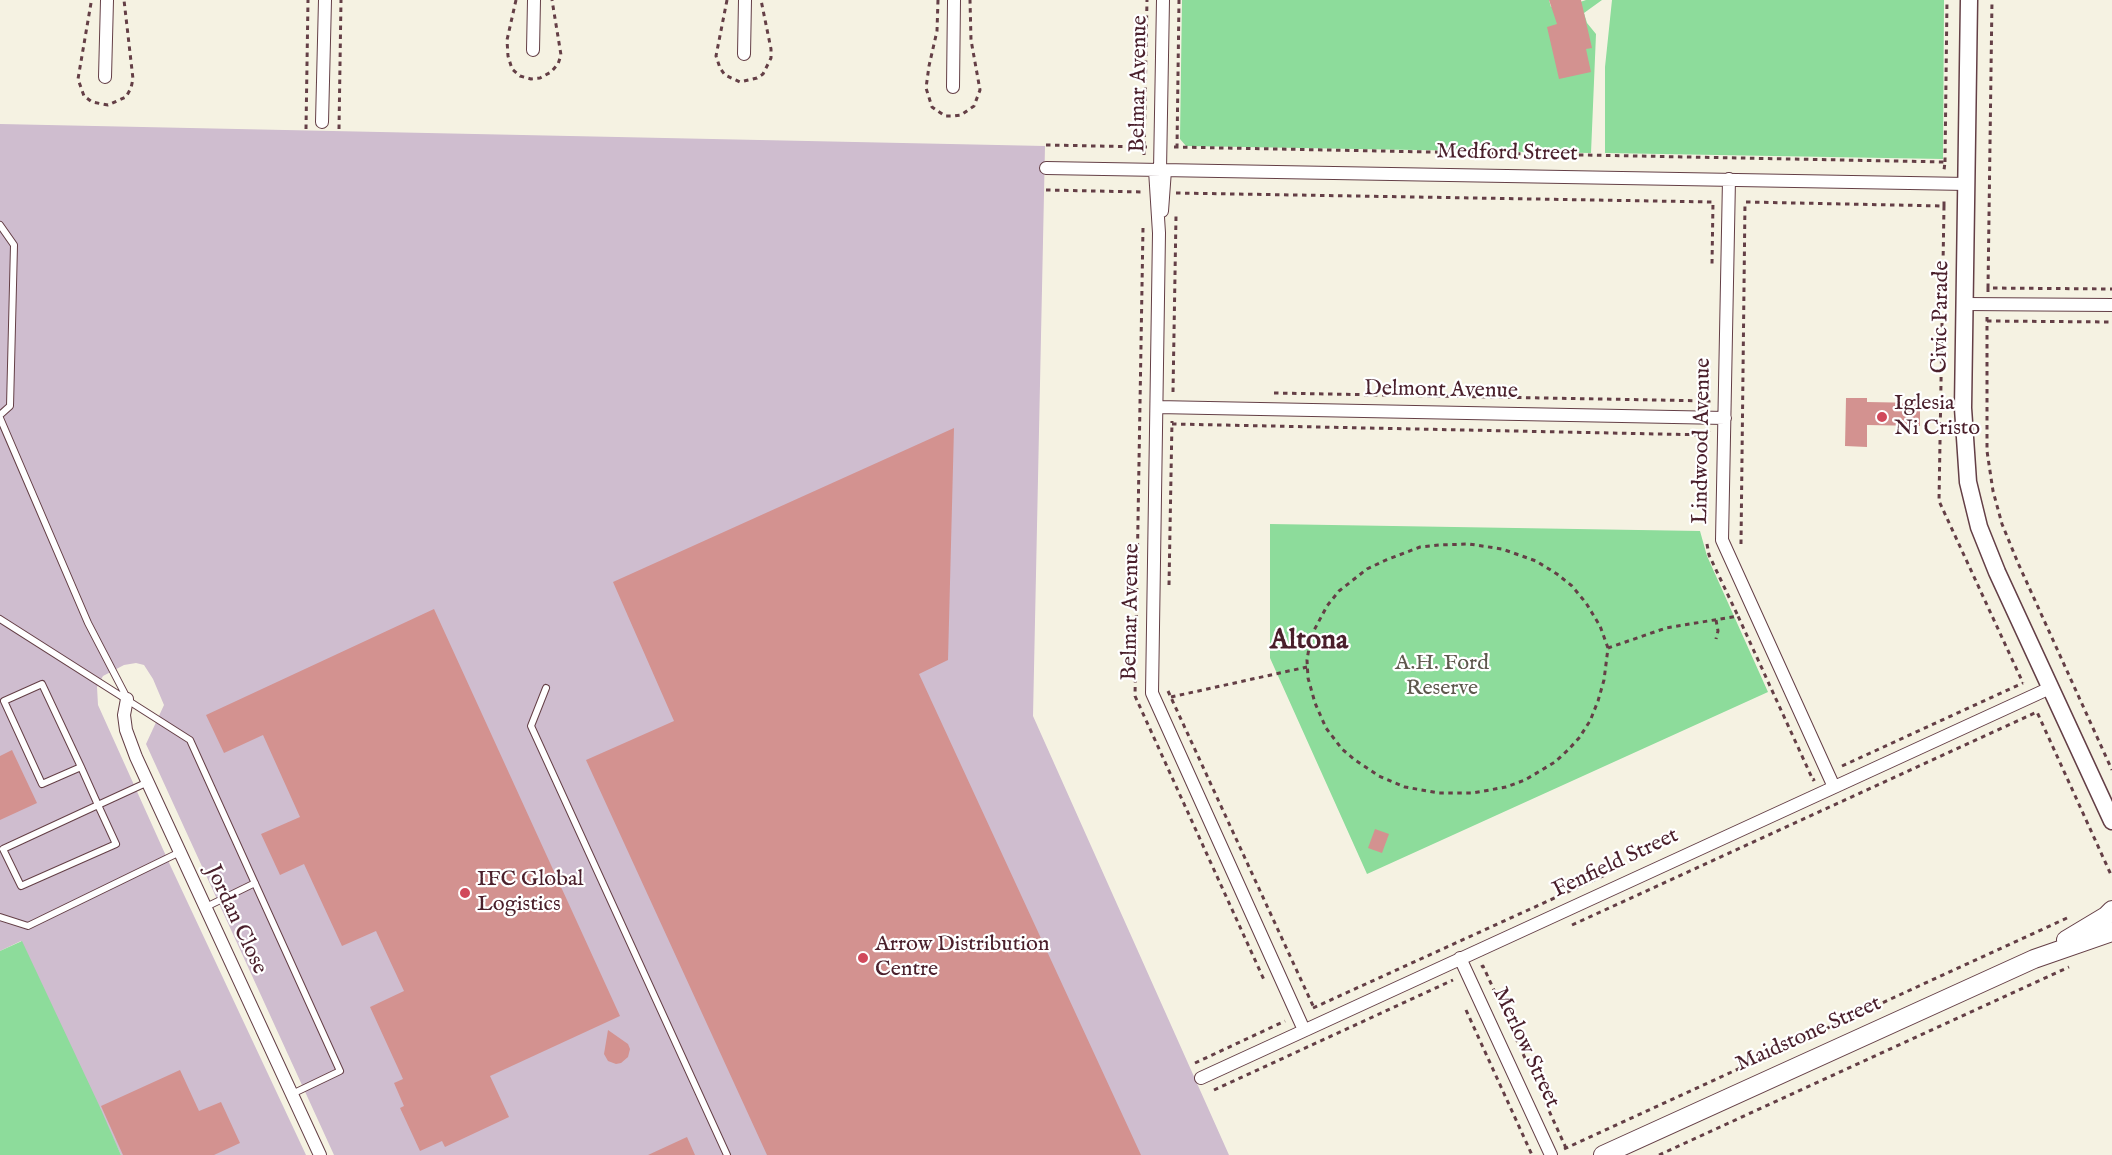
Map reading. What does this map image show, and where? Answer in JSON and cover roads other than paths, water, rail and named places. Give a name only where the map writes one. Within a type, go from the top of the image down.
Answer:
[{"type":"main road","name":"Maidstone Street","points":[[2034,959],[2106,916],[2112,910]]},
{"type":"main road","name":"Maidstone Street","points":[[1603,1155],[2034,959],[2112,932]]},
{"type":"street","points":[[105,78],[107,0]]},
{"type":"street","points":[[322,122],[325,0]]},
{"type":"street","points":[[533,50],[534,0]]},
{"type":"street","points":[[744,54],[745,0]]},
{"type":"street","points":[[953,87],[954,0]]},
{"type":"street","name":"Belmar Avenue","points":[[1163,0],[1152,693],[1305,1030]]},
{"type":"street","name":"Civic Parade","points":[[1969,0],[1963,425],[1966,464],[1973,505],[1992,562],[2112,821]]},
{"type":"street","name":"Medford Street","points":[[1046,168],[1967,184]]},
{"type":"street","name":"Lindwood Avenue","points":[[1729,179],[1722,540],[1834,788]]},
{"type":"street","points":[[1965,304],[2112,305]]},
{"type":"street","name":"Delmont Avenue","points":[[1157,407],[1725,418]]},
{"type":"street","name":"Fenfield Street","points":[[1201,1078],[2050,688]]},
{"type":"street","name":"Jordan Close","points":[[127,699],[124,715],[126,730],[148,782],[320,1155]]},
{"type":"street","name":"Merlow Street","points":[[1460,958],[1555,1153]]},
{"type":"lane","points":[[0,225],[14,246],[10,406],[0,417],[88,622],[127,699]]},
{"type":"lane","points":[[0,618],[190,740],[340,1071],[292,1094]]},
{"type":"lane","points":[[81,767],[42,784],[4,701],[42,684],[81,767],[98,805],[116,844],[21,886],[3,849],[98,805],[148,782]]},
{"type":"lane","points":[[546,688],[531,726],[727,1155]]},
{"type":"lane","points":[[0,917],[28,926],[180,852]]},
{"type":"lane","points":[[206,907],[255,882]]},
{"type":"place","name":"Iglesia Ni Cristo","points":[[1882,417]]},
{"type":"place","name":"IFC Global Logistics","points":[[465,893]]},
{"type":"place","name":"Arrow Distribution Centre","points":[[863,958]]},
{"type":"district","name":"Altona","points":[[1309,642]]},
{"type":"park label","name":"A.H. Ford Reserve","points":[[1442,676]]}]
